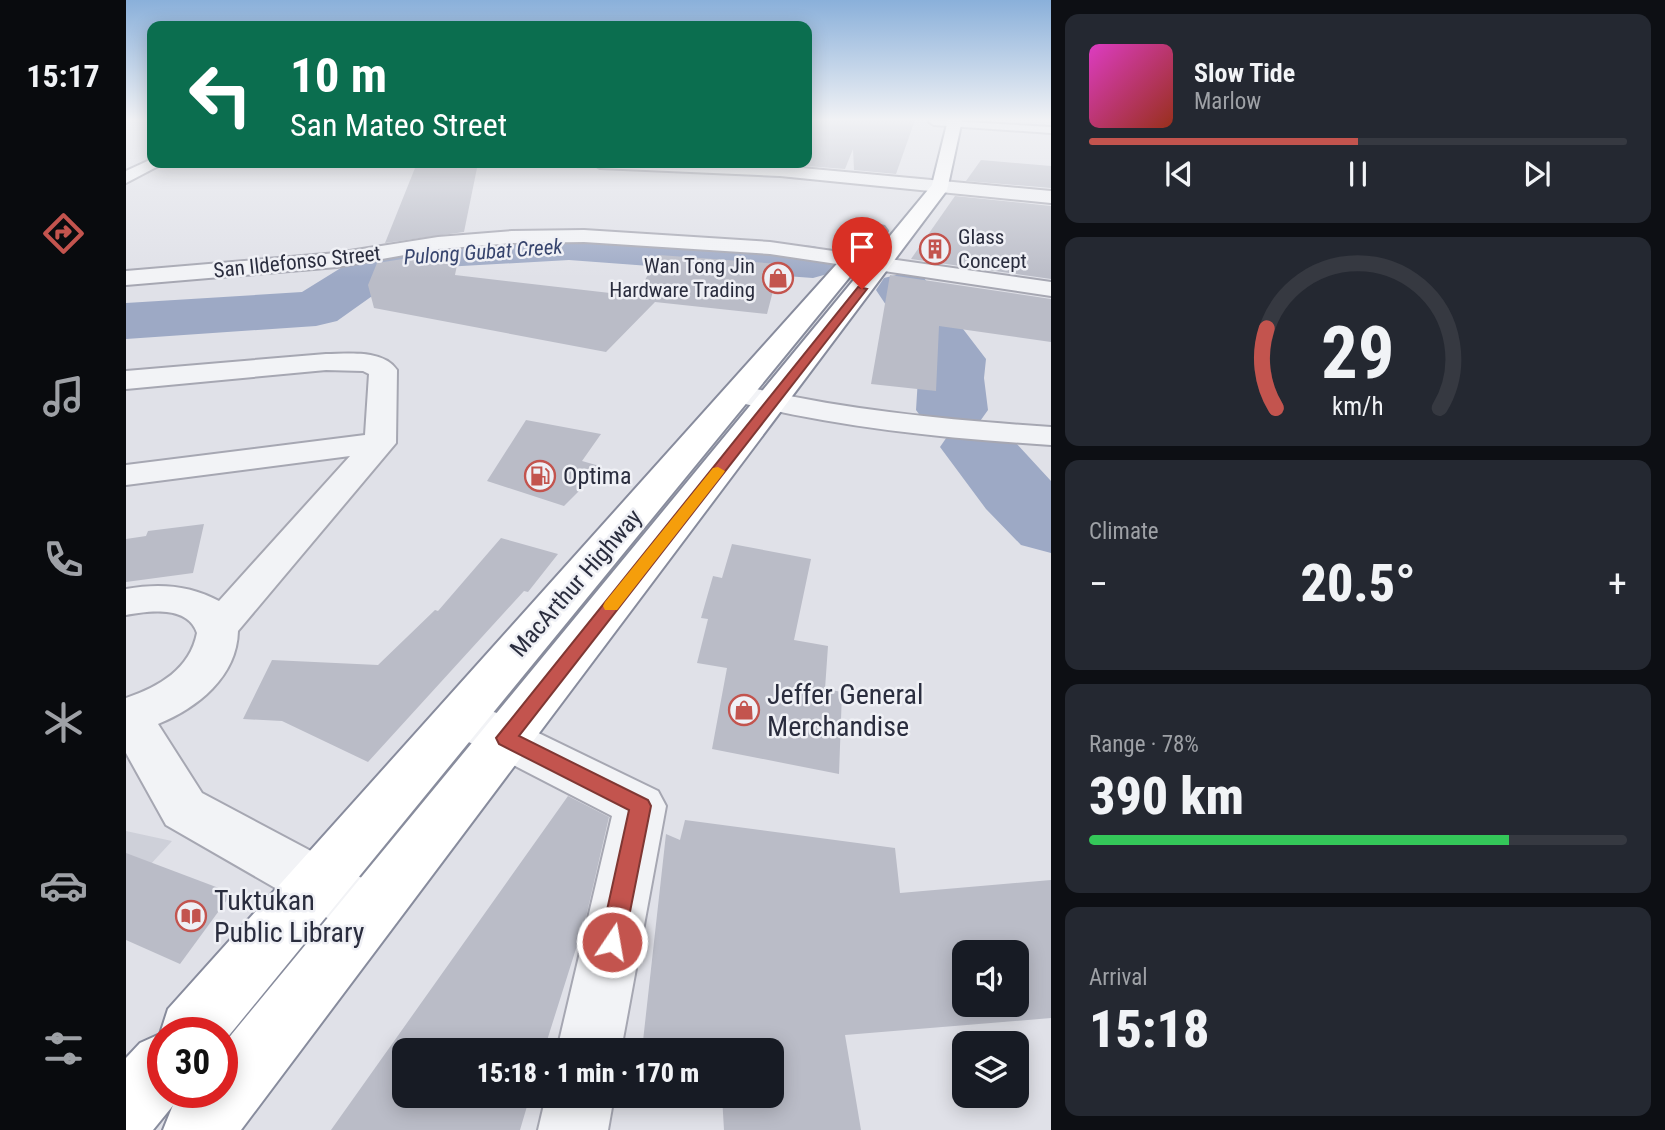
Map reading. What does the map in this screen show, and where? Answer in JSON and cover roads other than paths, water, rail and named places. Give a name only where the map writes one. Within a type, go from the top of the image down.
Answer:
[{"type":"highway","name":"MacArthur Highway","points":[[204,1017],[317,884],[483,727],[866,263],[929,185],[932,173]]},
{"type":"highway","name":"MacArthur Highway","points":[[198,1130],[370,912],[483,727]]},
{"type":"highway","points":[[126,1109],[147,1085]]},
{"type":"street","points":[[797,173],[1051,197]]},
{"type":"street","name":"San Ildefonso Street","points":[[126,278],[300,264],[438,243],[512,237],[584,236],[770,248],[1051,289]]},
{"type":"street","points":[[126,380],[326,362],[368,363],[383,370],[380,443],[217,629]]},
{"type":"street","points":[[756,398],[806,410],[992,433],[1051,436]]},
{"type":"street","points":[[126,475],[380,443]]},
{"type":"street","points":[[126,602],[175,598],[198,606],[208,613],[217,629],[216,648],[207,666],[186,687],[156,705],[128,716],[184,808],[370,912]]},
{"type":"street","points":[[483,727],[640,806],[592,1038]]},
{"type":"street","points":[[573,1130],[578,1108]]},
{"type":"waterway","name":"Pulong Gubat Creek","points":[[126,321],[316,309],[391,259],[444,252],[569,245],[813,262]]},
{"type":"waterway","name":"Pulong Gubat Creek","points":[[904,290],[954,359],[951,378],[952,410]]},
{"type":"waterway","name":"Pulong Gubat Creek","points":[[978,447],[1015,492],[1051,527]]},
{"type":"place","name":"Glass Concept","points":[[935,249]]},
{"type":"place","name":"Wan Tong Jin Hardware Trading","points":[[778,278]]},
{"type":"place","name":"Optima","points":[[540,476]]},
{"type":"place","name":"Jeffer General Merchandise","points":[[744,710]]},
{"type":"place","name":"Tuktukan Public Library","points":[[191,916]]}]
